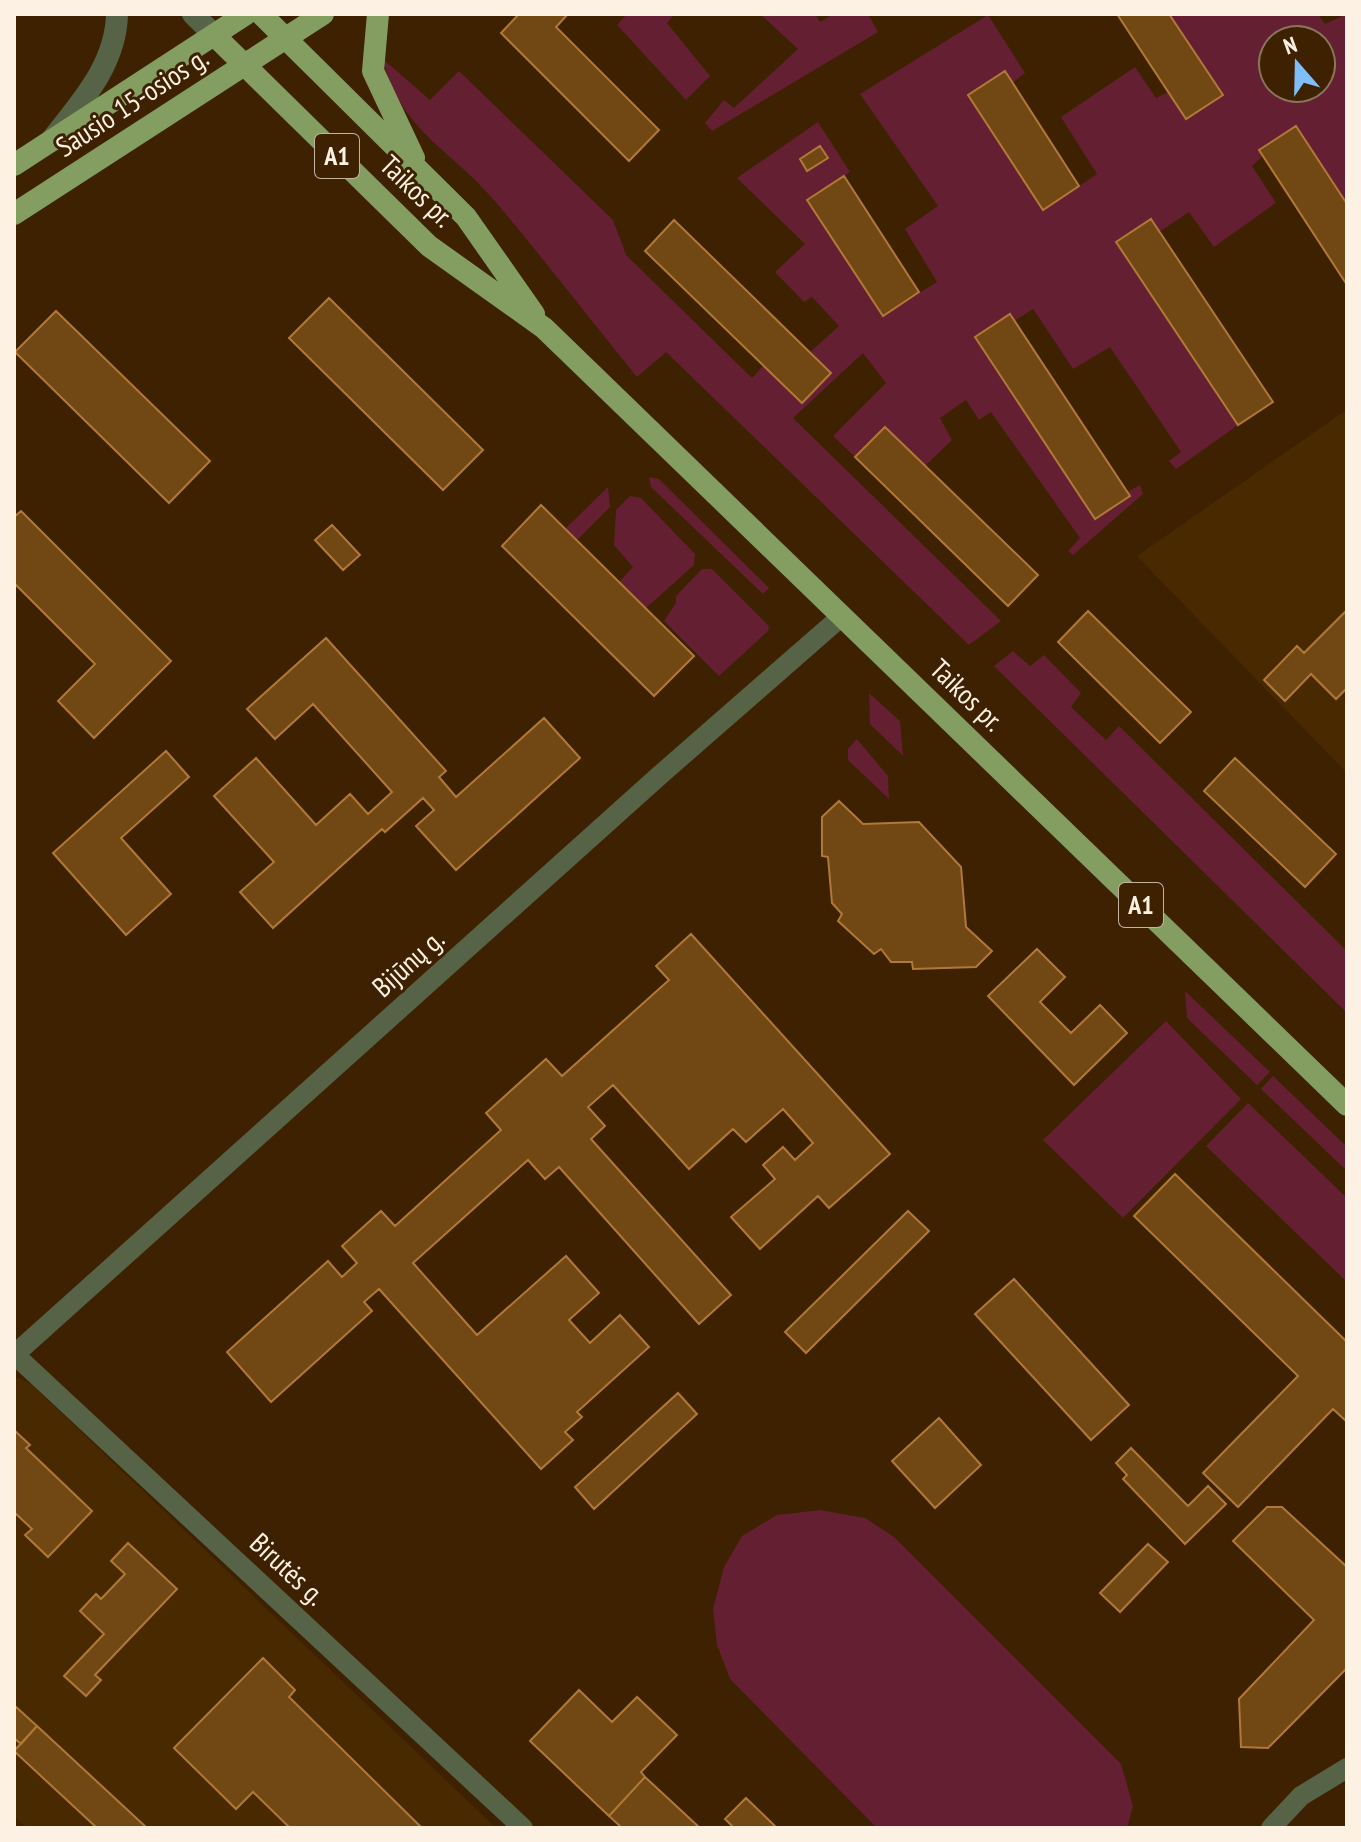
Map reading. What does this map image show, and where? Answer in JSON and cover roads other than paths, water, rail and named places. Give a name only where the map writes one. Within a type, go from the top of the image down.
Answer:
[{"type":"main road","name":"Sausio 15-osios g.","points":[[14,165],[246,14]]},
{"type":"main road","name":"Taikos pr.","points":[[261,14],[466,217],[544,328]]},
{"type":"main road","name":"Sausio 15-osios g.","points":[[14,214],[323,14]]},
{"type":"main road","points":[[378,14],[373,71],[421,173]]},
{"type":"main road","name":"Taikos pr.","points":[[214,35],[429,246],[544,328],[1347,1105]]},
{"type":"street","points":[[49,142],[87,95],[107,61],[117,14]]},
{"type":"street","name":"Taikos pr.","points":[[193,14],[214,35]]},
{"type":"street","name":"Bijūnų g.","points":[[14,1355],[660,775],[842,616]]},
{"type":"street","name":"Birutės g.","points":[[14,1355],[523,1828]]},
{"type":"street","points":[[1271,1828],[1301,1796],[1347,1768]]}]
